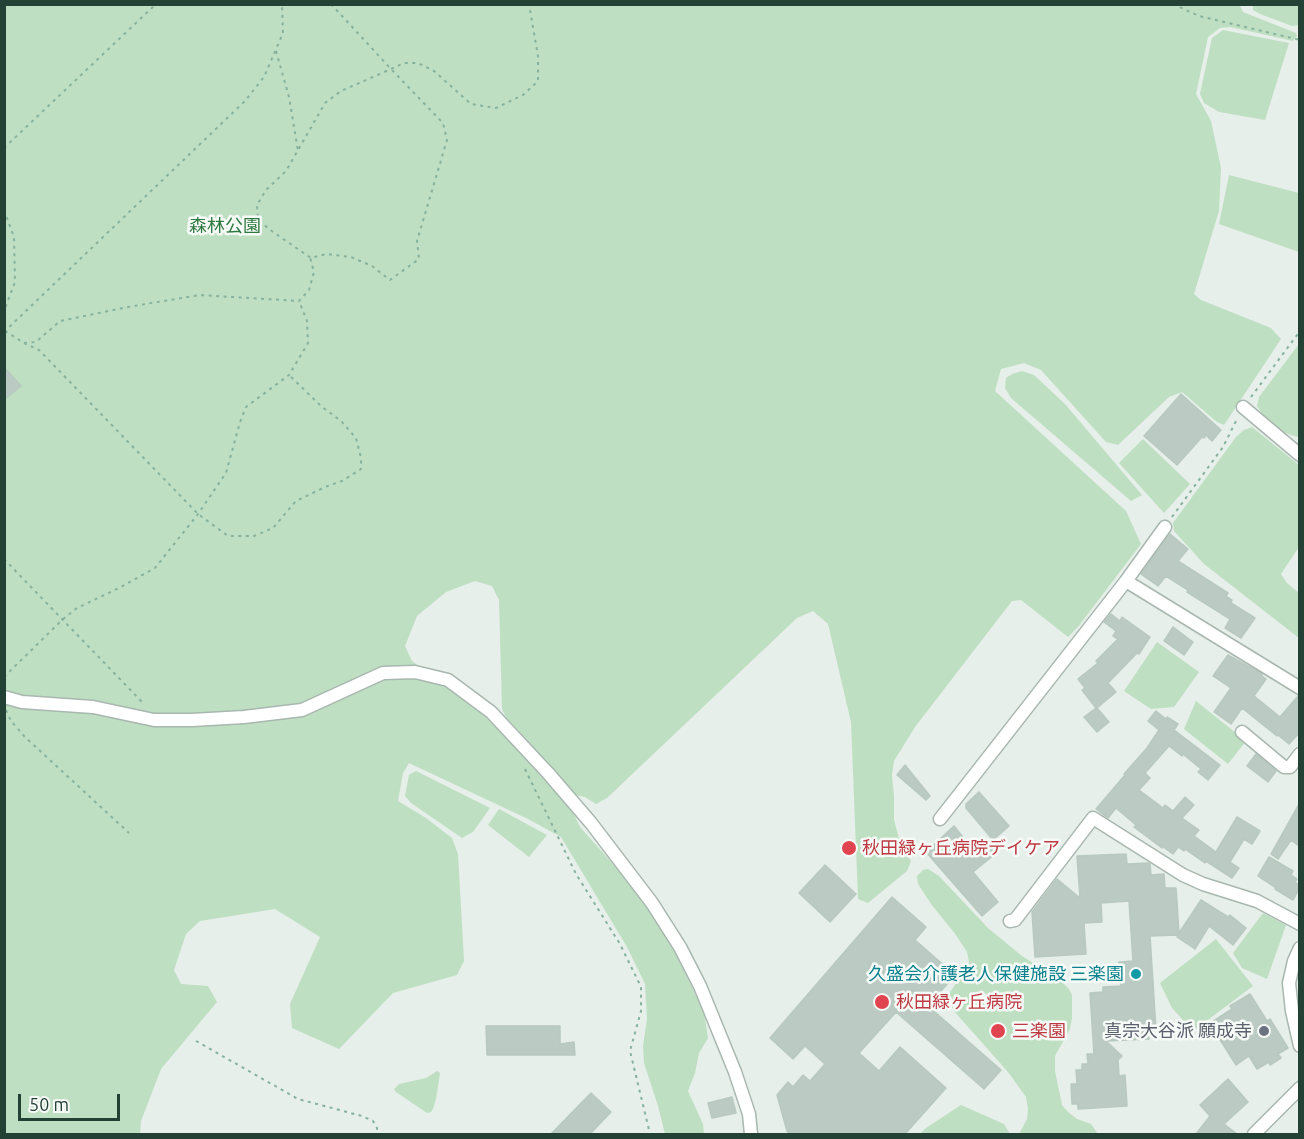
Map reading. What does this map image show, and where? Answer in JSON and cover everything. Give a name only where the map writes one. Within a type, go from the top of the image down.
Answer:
[{"type":"street","points":[[1243,407],[1299,455]]},
{"type":"street","points":[[940,819],[1126,581],[1165,527]]},
{"type":"street","points":[[1126,581],[1299,688]]},
{"type":"street","points":[[4,697],[22,702],[93,707],[154,720],[192,720],[302,710],[383,673],[415,672],[448,680],[490,712],[548,773],[591,823],[652,903],[680,947],[700,986],[735,1072],[749,1114],[751,1134]]},
{"type":"street","points":[[1242,732],[1284,768],[1290,767],[1299,754]]},
{"type":"street","points":[[1010,921],[1015,920],[1093,818],[1183,874],[1203,884],[1257,901],[1299,924]]},
{"type":"street","points":[[1299,948],[1289,983],[1299,1046]]},
{"type":"street","points":[[1254,1134],[1299,1088]]},
{"type":"path","points":[[4,148],[156,4]]},
{"type":"path","points":[[282,4],[283,33],[264,77],[245,101],[5,332],[39,350],[198,514],[228,536],[254,536],[273,528],[296,501],[342,481],[361,469],[356,438],[341,421],[321,406],[289,375]]},
{"type":"path","points":[[310,257],[326,254],[351,257],[372,266],[390,280],[419,259],[417,242],[447,140],[442,123],[331,4]]},
{"type":"path","points":[[299,301],[309,290],[314,272],[310,257],[258,220],[257,205],[266,190],[286,171],[325,103],[341,90],[404,63],[418,63],[434,71],[471,104],[496,108],[523,95],[538,81],[538,56],[529,4]]},
{"type":"path","points":[[1173,4],[1199,16],[1299,40]]},
{"type":"path","points":[[276,50],[289,98],[298,151]]},
{"type":"path","points":[[4,210],[14,237],[15,282],[4,311]]},
{"type":"path","points":[[24,343],[36,342],[60,321],[199,296],[299,301]]},
{"type":"path","points":[[4,677],[77,608],[155,568],[198,514],[226,473],[246,407],[289,375],[308,343],[307,321],[299,301]]},
{"type":"path","points":[[1165,527],[1223,447],[1243,407],[1299,331]]},
{"type":"path","points":[[4,558],[149,709],[154,720]]},
{"type":"path","points":[[4,706],[11,721],[25,737],[129,833]]},
{"type":"path","points":[[525,768],[576,874],[620,944],[641,987],[641,1011],[630,1051],[650,1134]]},
{"type":"path","points":[[196,1041],[298,1099],[373,1121],[377,1134]]},
{"type":"green space","name":"森林公園","points":[[1239,4],[1243,12],[1296,33],[1297,36],[1293,41],[1230,27],[1220,28],[1208,37],[1196,94],[1211,121],[1221,168],[1219,211],[1194,294],[1201,300],[1271,328],[1281,339],[1224,425],[1217,422],[1182,392],[1169,397],[1118,445],[1106,442],[1041,370],[1024,363],[1001,369],[995,391],[1126,511],[1141,544],[1068,637],[1021,600],[1012,601],[915,727],[894,761],[892,775],[894,820],[900,842],[911,861],[907,871],[868,903],[858,899],[851,722],[828,624],[813,611],[797,618],[607,798],[596,804],[585,797],[576,795],[506,717],[502,709],[499,600],[492,586],[475,581],[446,592],[417,616],[405,646],[412,661],[483,715],[526,755],[568,802],[580,827],[631,884],[673,948],[704,1012],[708,1038],[699,1053],[688,1091],[703,1124],[704,1134],[665,1134],[644,1063],[643,1046],[647,1019],[645,984],[627,947],[561,837],[409,763],[403,773],[398,801],[426,818],[452,838],[458,854],[464,961],[457,975],[393,993],[339,1049],[292,1028],[290,1004],[320,937],[275,909],[200,921],[186,934],[174,970],[181,984],[208,986],[217,1002],[161,1069],[141,1121],[140,1134],[5,1134],[4,5]]},
{"type":"green space","points":[[1253,5],[1299,5],[1299,25],[1292,26],[1260,14],[1253,10]]},
{"type":"green space","points":[[1223,30],[1289,43],[1265,120],[1219,112],[1204,103],[1200,94],[1212,38]]},
{"type":"green space","points":[[1229,175],[1299,193],[1299,252],[1219,224]]},
{"type":"green space","points":[[1299,344],[1299,437],[1283,432],[1265,418],[1257,406],[1259,397]]},
{"type":"green space","points":[[1022,371],[1034,375],[1065,404],[1142,495],[1131,501],[1011,398],[1005,388],[1006,378]]},
{"type":"green space","points":[[1252,427],[1299,465],[1299,547],[1281,574],[1287,583],[1299,593],[1299,638],[1204,564],[1174,531],[1173,523],[1236,437]]},
{"type":"green space","points":[[1143,439],[1190,484],[1164,513],[1119,463]]},
{"type":"green space","points":[[1157,642],[1199,672],[1174,707],[1151,709],[1124,691]]},
{"type":"green space","points":[[1196,701],[1246,741],[1228,764],[1184,729]]},
{"type":"green space","points":[[416,771],[490,808],[473,832],[462,838],[411,803],[405,796],[409,775]]},
{"type":"green space","points":[[499,809],[547,835],[529,857],[488,825]]},
{"type":"green space","points":[[928,869],[939,876],[988,928],[1022,956],[1060,980],[1069,989],[1072,995],[1072,1018],[1070,1029],[1055,1056],[1055,1071],[1062,1105],[1077,1119],[1091,1124],[1098,1134],[1019,1134],[1027,1119],[1026,1097],[1008,1072],[949,1003],[948,996],[969,962],[967,952],[956,935],[918,884],[917,876],[923,870]]},
{"type":"green space","points":[[1263,913],[1286,925],[1267,979],[1242,968],[1233,953]]},
{"type":"green space","points":[[1216,939],[1253,986],[1193,1031],[1172,1008],[1160,983]]},
{"type":"green space","points":[[437,1071],[440,1073],[436,1099],[431,1112],[427,1113],[394,1089],[399,1084],[426,1078]]},
{"type":"green space","points":[[961,1105],[1004,1124],[1010,1134],[920,1134]]},
{"type":"building","points":[[4,367],[21,386],[4,400]]},
{"type":"building","points":[[1181,394],[1221,430],[1212,441],[1206,435],[1202,437],[1177,465],[1144,436]]},
{"type":"building","points":[[1170,534],[1188,549],[1178,561],[1228,593],[1226,596],[1232,600],[1231,603],[1255,618],[1241,638],[1225,628],[1230,619],[1187,592],[1188,590],[1166,576],[1158,586],[1141,574]]},
{"type":"building","points":[[1111,614],[1120,621],[1122,617],[1150,637],[1139,654],[1137,653],[1108,683],[1116,692],[1097,708],[1109,722],[1097,732],[1084,717],[1096,708],[1082,690],[1085,688],[1078,679],[1098,663],[1096,661],[1118,639],[1113,636],[1116,631],[1104,622]]},
{"type":"building","points":[[1173,627],[1193,642],[1184,655],[1164,641]]},
{"type":"building","points":[[1228,655],[1262,674],[1266,679],[1254,696],[1280,717],[1299,696],[1299,733],[1289,744],[1242,708],[1231,724],[1214,712],[1231,688],[1213,676]]},
{"type":"building","points":[[1156,711],[1166,719],[1167,717],[1178,724],[1174,730],[1220,765],[1208,780],[1198,772],[1201,769],[1169,746],[1145,773],[1150,778],[1139,790],[1163,808],[1165,805],[1173,811],[1185,797],[1194,805],[1182,818],[1199,830],[1194,836],[1216,852],[1237,817],[1260,831],[1252,844],[1244,839],[1230,862],[1239,868],[1232,878],[1185,849],[1184,851],[1178,847],[1173,854],[1162,846],[1162,848],[1134,827],[1136,825],[1116,808],[1108,818],[1096,809],[1147,748],[1159,730],[1148,721]]},
{"type":"building","points":[[1256,754],[1276,771],[1268,782],[1247,766]]},
{"type":"building","points":[[905,765],[930,796],[926,800],[897,775]]},
{"type":"building","points":[[979,792],[1009,826],[993,840],[966,808],[966,804]]},
{"type":"building","points":[[1299,804],[1299,846],[1291,840],[1278,859],[1271,854]]},
{"type":"building","points":[[954,826],[971,847],[982,839],[995,854],[973,872],[998,902],[982,916],[926,852]]},
{"type":"building","name":"久盛会介護老人保健施設 三楽園","points":[[1126,854],[1127,864],[1149,863],[1151,875],[1164,874],[1165,888],[1176,888],[1179,933],[1201,900],[1228,917],[1230,915],[1246,928],[1233,945],[1209,926],[1195,949],[1177,937],[1178,935],[1150,936],[1156,1030],[1148,1030],[1149,1039],[1106,1041],[1122,1056],[1118,1060],[1119,1076],[1125,1075],[1127,1106],[1078,1109],[1078,1104],[1072,1104],[1071,1084],[1077,1084],[1076,1070],[1082,1070],[1082,1064],[1088,1064],[1087,1054],[1094,1054],[1090,993],[1103,992],[1103,987],[1121,986],[1119,962],[1133,961],[1129,901],[1101,903],[1102,922],[1084,923],[1086,954],[1035,957],[1032,912],[1057,879],[1080,898],[1077,856]]},
{"type":"building","points":[[1269,857],[1293,871],[1291,875],[1297,879],[1295,882],[1299,885],[1299,889],[1293,900],[1258,876]]},
{"type":"building","points":[[825,865],[856,894],[830,922],[799,893]]},
{"type":"building","points":[[892,897],[926,927],[915,940],[955,975],[928,1006],[1001,1070],[984,1089],[896,1012],[859,1053],[879,1071],[900,1047],[946,1088],[905,1134],[790,1134],[787,1131],[777,1095],[788,1082],[793,1087],[803,1075],[810,1081],[825,1064],[805,1046],[793,1059],[770,1038]]},
{"type":"building","name":"真宗大谷派 願成寺","points":[[1250,994],[1267,1021],[1270,1019],[1288,1048],[1278,1054],[1281,1058],[1257,1069],[1249,1056],[1236,1065],[1212,1022],[1232,1009],[1230,1006]]},
{"type":"building","points":[[486,1026],[560,1026],[560,1044],[574,1042],[575,1055],[487,1055]]},
{"type":"building","points":[[1228,1079],[1248,1102],[1224,1124],[1237,1134],[1196,1134],[1210,1116],[1200,1105]]},
{"type":"building","points":[[591,1093],[611,1112],[590,1134],[551,1134]]},
{"type":"building","points":[[732,1097],[736,1113],[712,1118],[708,1103]]},
{"type":"place","name":"秋田緑ヶ丘病院デイケア","points":[[849,848]]},
{"type":"place","name":"久盛会介護老人保健施設 三楽園","points":[[1136,974]]},
{"type":"place","name":"秋田緑ヶ丘病院","points":[[882,1002]]},
{"type":"place","name":"三楽園","points":[[998,1031]]},
{"type":"place","name":"真宗大谷派 願成寺","points":[[1264,1031]]}]
